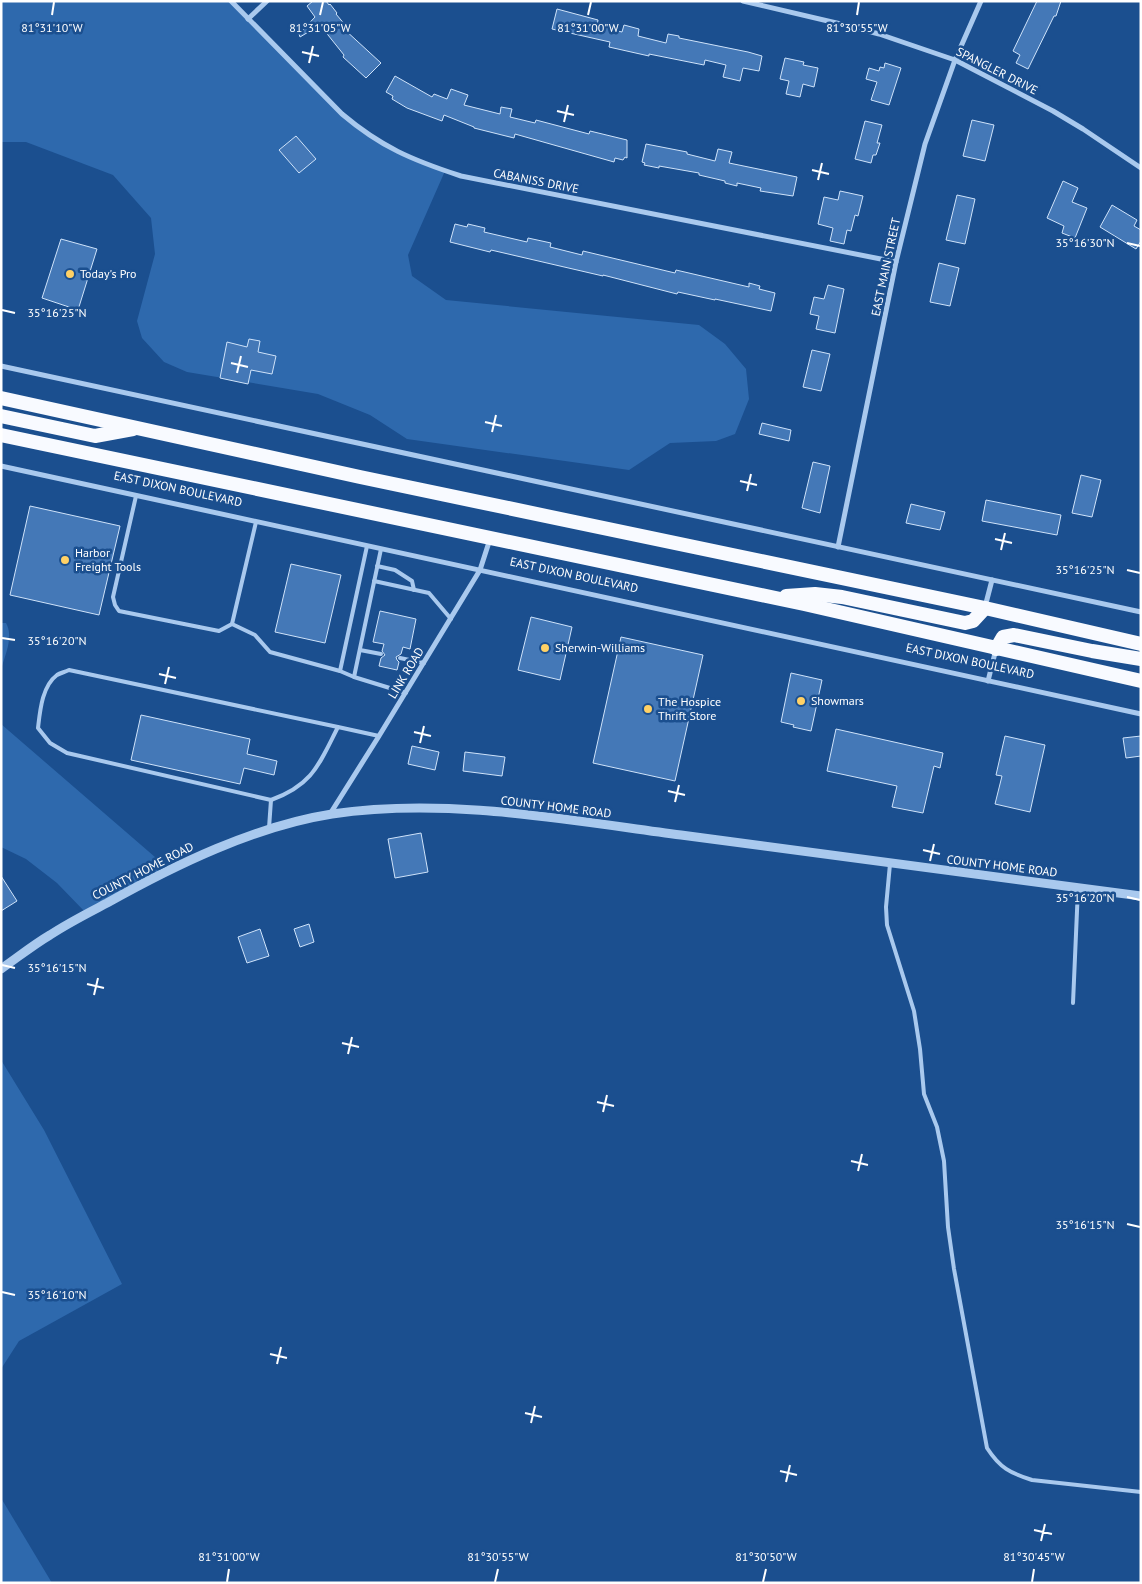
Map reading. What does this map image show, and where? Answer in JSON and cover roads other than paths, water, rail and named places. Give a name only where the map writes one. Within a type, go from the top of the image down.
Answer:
[{"type":"highway","points":[[1,398],[370,479],[985,608],[1141,644]]},
{"type":"highway","points":[[1,416],[95,436],[138,428]]},
{"type":"highway","name":"EAST DIXON BOULEVARD","points":[[1,435],[773,597],[1141,681]]},
{"type":"highway","points":[[773,597],[815,594],[842,597],[964,623],[973,621],[985,608]]},
{"type":"highway","points":[[996,649],[1003,637],[1014,635],[1141,660]]},
{"type":"street","name":"CABANISS DRIVE","points":[[231,1],[342,114],[360,129],[387,147],[432,167],[460,176],[896,262]]},
{"type":"street","points":[[248,19],[267,1]]},
{"type":"street","name":"SPANGLER DRIVE","points":[[743,1],[879,34],[955,60],[1053,111],[1141,168]]},
{"type":"street","points":[[776,8],[777,1]]},
{"type":"street","name":"EAST MAIN STREET","points":[[838,546],[896,262],[924,144],[955,60],[981,1]]},
{"type":"street","points":[[1,366],[1141,612]]},
{"type":"street","name":"EAST DIXON BOULEVARD","points":[[1,466],[1141,714]]},
{"type":"street","name":"LINK ROAD","points":[[330,814],[380,736],[480,570],[491,538]]},
{"type":"street","points":[[985,608],[992,580]]},
{"type":"street","points":[[988,680],[996,649]]},
{"type":"street","name":"COUNTY HOME ROAD","points":[[1,969],[49,935],[151,878],[220,847],[268,830],[330,814],[384,808],[459,808],[574,821],[1141,896]]},
{"type":"lane","points":[[136,496],[113,597],[117,609],[119,611],[218,631],[232,624]]},
{"type":"lane","points":[[232,624],[256,522]]},
{"type":"lane","points":[[340,671],[367,546]]},
{"type":"lane","points":[[354,677],[381,549]]},
{"type":"lane","points":[[377,566],[395,570],[412,581],[414,590]]},
{"type":"lane","points":[[374,581],[429,593],[450,618]]},
{"type":"lane","points":[[232,624],[255,635],[270,652],[340,671],[406,693]]},
{"type":"lane","points":[[360,650],[381,654]]},
{"type":"lane","points":[[400,658],[424,663]]},
{"type":"lane","points":[[338,727],[319,764],[302,785],[287,795],[271,800],[67,753],[50,743],[38,728],[40,709],[49,686],[57,675],[69,670],[338,727],[380,736]]},
{"type":"lane","points":[[268,830],[271,800]]},
{"type":"lane","points":[[890,864],[886,907],[887,925],[914,1011],[924,1094],[937,1127],[944,1161],[948,1227],[954,1269],[987,1448],[1000,1466],[1015,1475],[1032,1480],[1141,1492]]},
{"type":"lane","points":[[1073,1004],[1078,888]]},
{"type":"place","name":"Today's Pro","points":[[70,274]]},
{"type":"place","name":"Harbor Freight Tools","points":[[65,560]]},
{"type":"place","name":"Sherwin-Williams","points":[[545,648]]},
{"type":"place","name":"Showmars","points":[[801,701]]},
{"type":"place","name":"The Hospice Thrift Store","points":[[648,709]]}]
